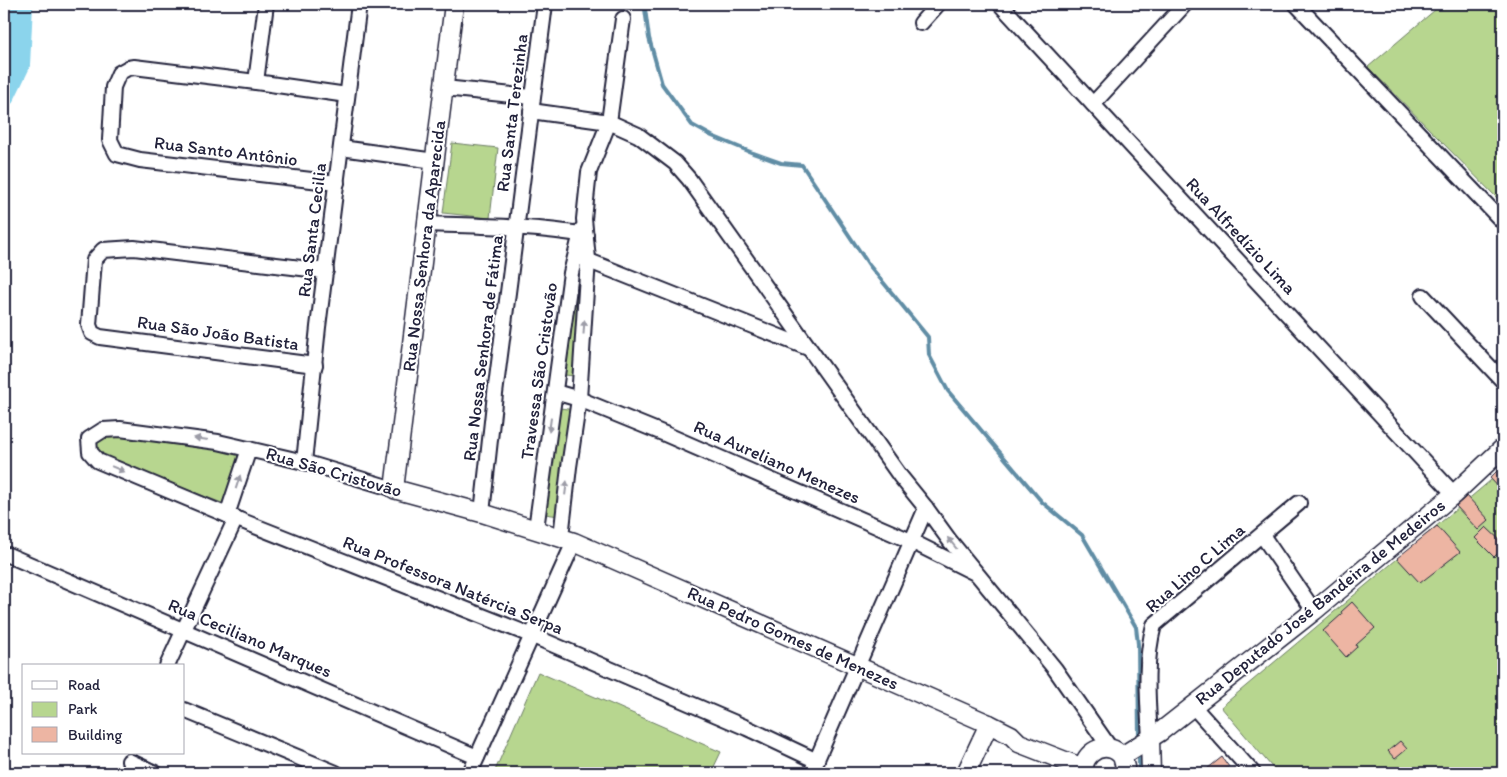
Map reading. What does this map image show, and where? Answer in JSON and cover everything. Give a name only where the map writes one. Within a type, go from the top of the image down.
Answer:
[{"type":"street","points":[[266,4],[256,82],[347,95]]},
{"type":"street","name":"Rua Santa Cecilia","points":[[304,462],[359,4]]},
{"type":"street","name":"Rua Nossa Senhora da Aparecida","points":[[394,489],[454,4]]},
{"type":"street","name":"Rua Santa Terezinha","points":[[517,227],[545,4]]},
{"type":"street","points":[[922,23],[938,4]]},
{"type":"street","name":"Rua Alfredízio Lima","points":[[1000,4],[1454,494]]},
{"type":"street","points":[[1092,104],[1185,4]]},
{"type":"street","points":[[1296,4],[1503,222]]},
{"type":"street","name":"Travessa São Cristovão","points":[[470,773],[533,636],[567,539],[569,467],[579,399],[588,259],[583,234],[589,172],[609,122],[623,19]]},
{"type":"street","name":"Rua Santo Antônio","points":[[256,82],[134,67],[128,68],[119,73],[113,87],[110,140],[117,154],[140,160],[336,183]]},
{"type":"street","points":[[444,88],[532,104],[609,122],[638,135],[675,163],[689,179],[900,476],[950,541],[1055,669],[1132,747],[1151,773]]},
{"type":"street","points":[[341,148],[435,161]]},
{"type":"street","points":[[427,224],[517,227]]},
{"type":"street","name":"Rua Nossa Senhora de Fátima","points":[[482,513],[495,394],[517,227],[583,234]]},
{"type":"street","name":"Travessa São Cristovão","points":[[536,529],[574,256],[583,234]]},
{"type":"street","name":"Rua São João Batista","points":[[315,365],[100,336],[92,333],[89,325],[94,260],[103,250],[134,248],[326,271]]},
{"type":"street","points":[[574,256],[588,259],[809,348]]},
{"type":"street","points":[[1423,296],[1503,381]]},
{"type":"street","name":"Rua Aureliano Menezes","points":[[555,392],[579,399],[665,434],[913,542],[980,576]]},
{"type":"street","name":"Rua São Cristovão","points":[[90,437],[103,430],[120,429],[218,442],[304,462],[567,539]]},
{"type":"street","name":"Rua Professora Natércia Serpa","points":[[90,437],[90,452],[98,461],[231,517],[533,636],[747,728],[814,767]]},
{"type":"street","name":"Rua Deputado José Bandeira de Medeiros","points":[[1085,767],[1096,749],[1132,747],[1192,705],[1314,611],[1454,494],[1503,448]]},
{"type":"street","points":[[167,664],[231,517],[249,449]]},
{"type":"street","name":"Rua Lino C Lima","points":[[1132,747],[1148,684],[1150,639],[1154,625],[1299,503]]},
{"type":"street","points":[[814,767],[913,542],[926,508]]},
{"type":"street","points":[[1262,535],[1314,611]]},
{"type":"street","name":"Rua Pedro Gomes de Menezes","points":[[567,539],[989,724],[1011,735],[1019,743],[1085,767]]},
{"type":"street","name":"Rua Ceciliano Marques","points":[[8,555],[477,757]]},
{"type":"street","points":[[1192,705],[1253,773]]},
{"type":"street","points":[[185,710],[336,773]]},
{"type":"street","points":[[966,773],[989,724]]},
{"type":"street","points":[[1123,773],[1132,747]]},
{"type":"street","points":[[129,763],[155,773]]},
{"type":"green space","points":[[1442,4],[1503,4],[1503,204],[1368,67]]},
{"type":"green space","points":[[452,143],[498,148],[490,218],[443,213]]},
{"type":"green space","points":[[573,272],[586,273],[576,376],[564,375]]},
{"type":"green space","points":[[560,408],[575,410],[559,516],[545,514]]},
{"type":"green space","points":[[100,434],[231,446],[238,453],[240,459],[222,503],[113,461],[101,453],[97,447],[97,439]]},
{"type":"green space","points":[[1503,470],[1503,773],[1277,773],[1221,707]]},
{"type":"green space","points":[[538,672],[721,752],[711,773],[494,773]]},
{"type":"building","points":[[1503,465],[1503,492],[1490,478]]},
{"type":"building","points":[[1467,496],[1489,520],[1478,530],[1456,506]]},
{"type":"building","points":[[1437,526],[1460,552],[1420,583],[1397,558]]},
{"type":"building","points":[[1486,527],[1503,543],[1503,548],[1494,557],[1475,538]]},
{"type":"building","points":[[1352,602],[1375,628],[1346,657],[1323,631]]},
{"type":"building","points":[[1400,741],[1407,749],[1395,759],[1388,751]]},
{"type":"building","points":[[1222,757],[1229,767],[1221,773],[1202,773]]},
{"type":"waterway","points":[[4,96],[19,65],[22,4]]},
{"type":"waterway","points":[[647,4],[645,9],[649,38],[662,84],[692,125],[712,136],[753,153],[781,163],[802,165],[869,265],[928,337],[929,355],[948,391],[1042,502],[1082,535],[1136,627],[1138,644],[1139,739]]},
{"type":"waterway","points":[[1139,751],[1139,773]]}]
